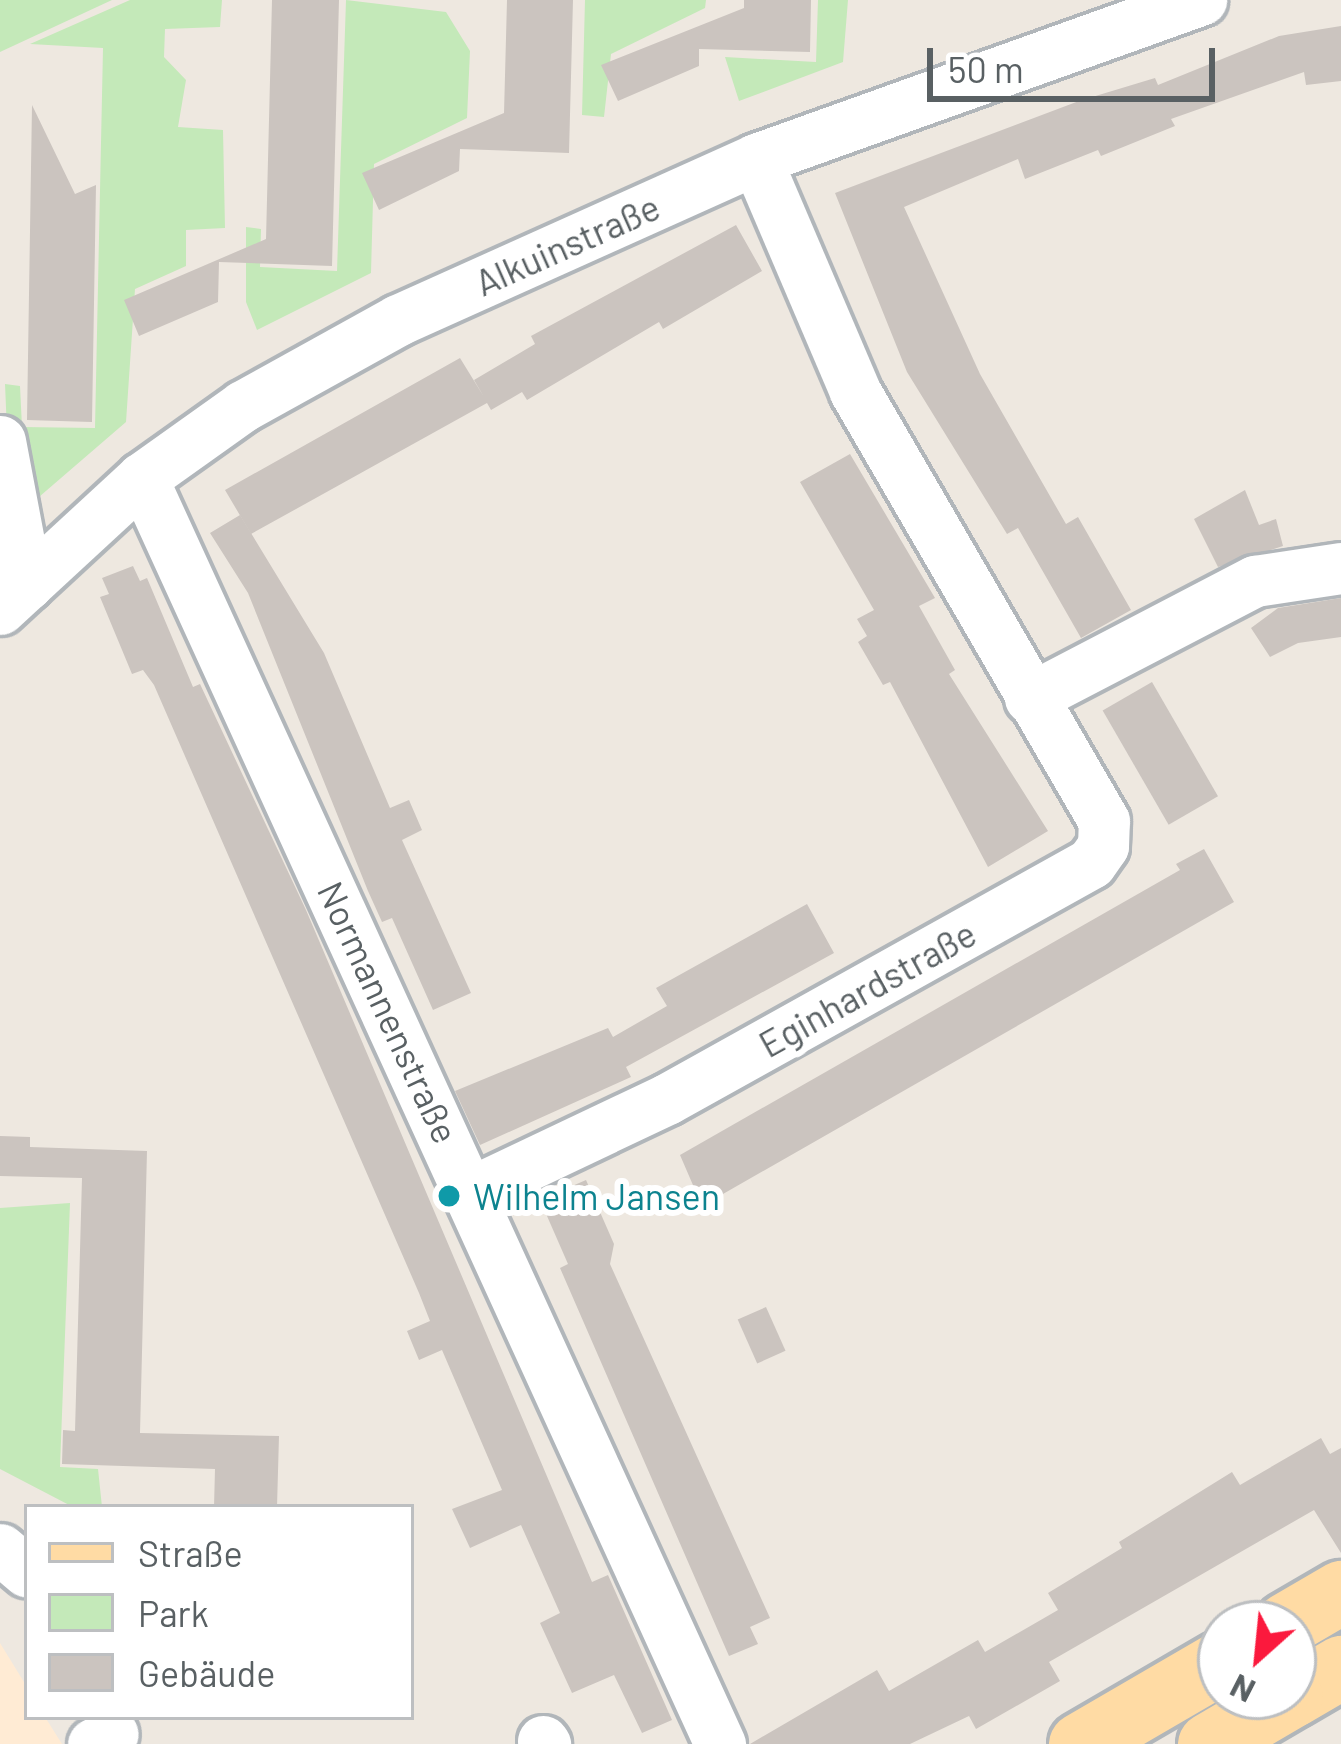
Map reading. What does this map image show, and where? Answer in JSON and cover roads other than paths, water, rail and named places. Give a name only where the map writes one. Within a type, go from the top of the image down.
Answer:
[{"type":"main road","points":[[1080,1744],[1197,1676]]},
{"type":"main road","points":[[1209,1744],[1250,1720]]},
{"type":"street","name":"Alkuinstraße","points":[[9,592],[142,478],[243,406],[398,320],[756,159],[1201,0]]},
{"type":"street","name":"Eginhardstraße","points":[[471,1192],[667,1099],[1091,863],[1103,846],[1104,821],[855,391],[756,159]]},
{"type":"street","points":[[0,441],[9,592]]},
{"type":"street","name":"Normannenstraße","points":[[142,478],[721,1744]]},
{"type":"street","points":[[1030,698],[1255,581],[1341,568]]},
{"type":"street","points":[[0,1549],[24,1569]]},
{"type":"place","name":"Wilhelm Jansen","points":[[449,1196]]}]
